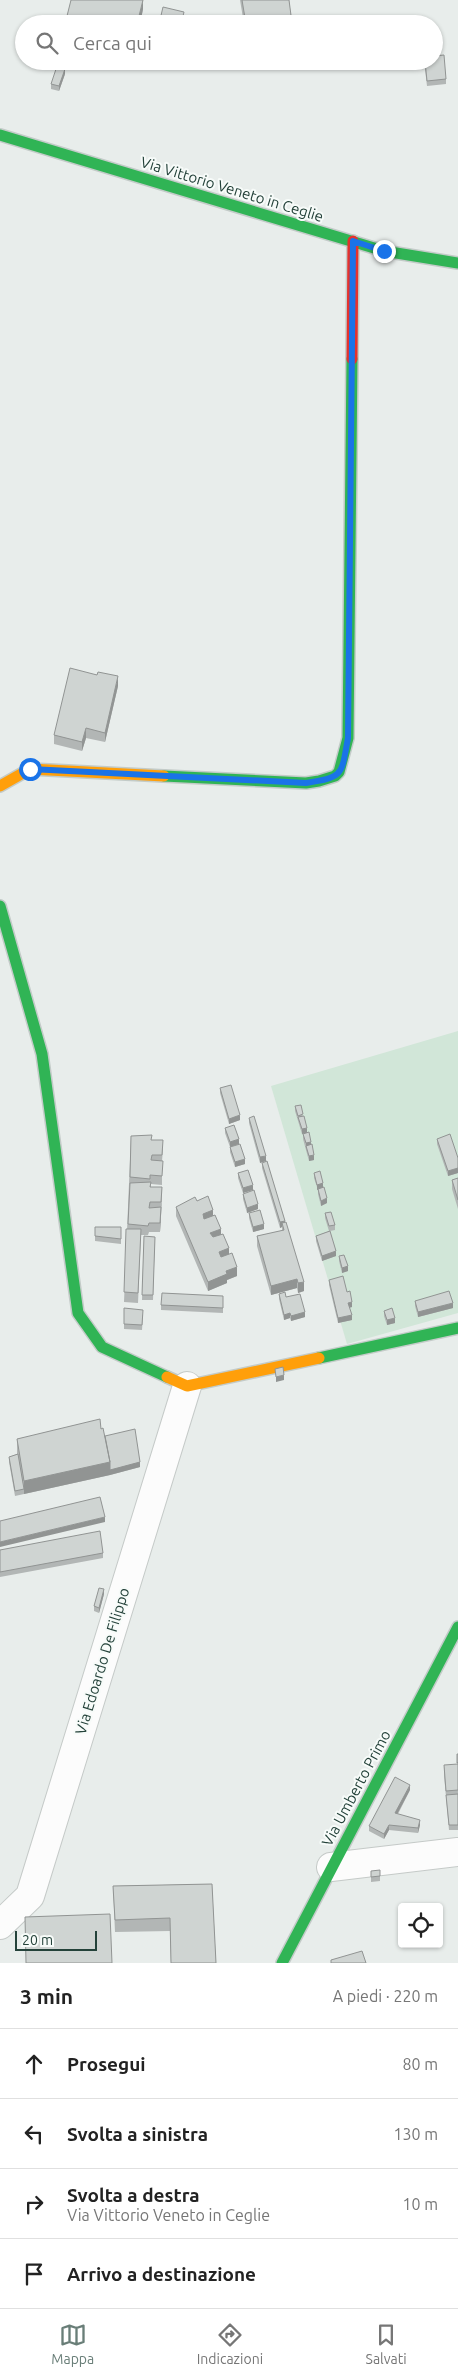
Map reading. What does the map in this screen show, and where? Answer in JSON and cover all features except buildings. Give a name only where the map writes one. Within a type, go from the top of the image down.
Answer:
[{"type":"street","name":"Via Vittorio Veneto in Ceglie","points":[[0,135],[384,251],[458,263]]},
{"type":"street","points":[[0,786],[30,769],[306,783],[332,779],[342,770],[348,738],[353,241]]},
{"type":"street","points":[[0,906],[42,1054],[78,1313],[102,1348],[187,1386],[458,1328]]},
{"type":"street","name":"Via Edoardo De Filippo","points":[[0,1925],[30,1896],[187,1386]]},
{"type":"street","name":"Via Umberto Primo","points":[[282,1963],[458,1627]]},
{"type":"street","points":[[331,1867],[458,1852]]},
{"type":"green space","points":[[458,1031],[458,1313],[347,1344],[271,1086]]},
{"type":"traffic: fast","points":[[0,135],[384,251],[458,263]]},
{"type":"traffic: fast","points":[[164,776],[306,783],[335,776],[339,772],[348,738],[352,359]]},
{"type":"traffic: fast","points":[[0,906],[42,1054],[78,1313],[102,1347],[167,1377]]},
{"type":"traffic: fast","points":[[319,1358],[458,1328]]},
{"type":"traffic: fast","points":[[282,1963],[458,1627]]},
{"type":"traffic: slow","points":[[0,786],[30,769],[164,776]]},
{"type":"traffic: slow","points":[[167,1377],[187,1386],[319,1358]]},
{"type":"traffic: jam","points":[[352,359],[353,241]]},
{"type":"route","points":[[30,769],[306,783],[332,779],[342,770],[348,738],[353,241],[384,251]]}]
